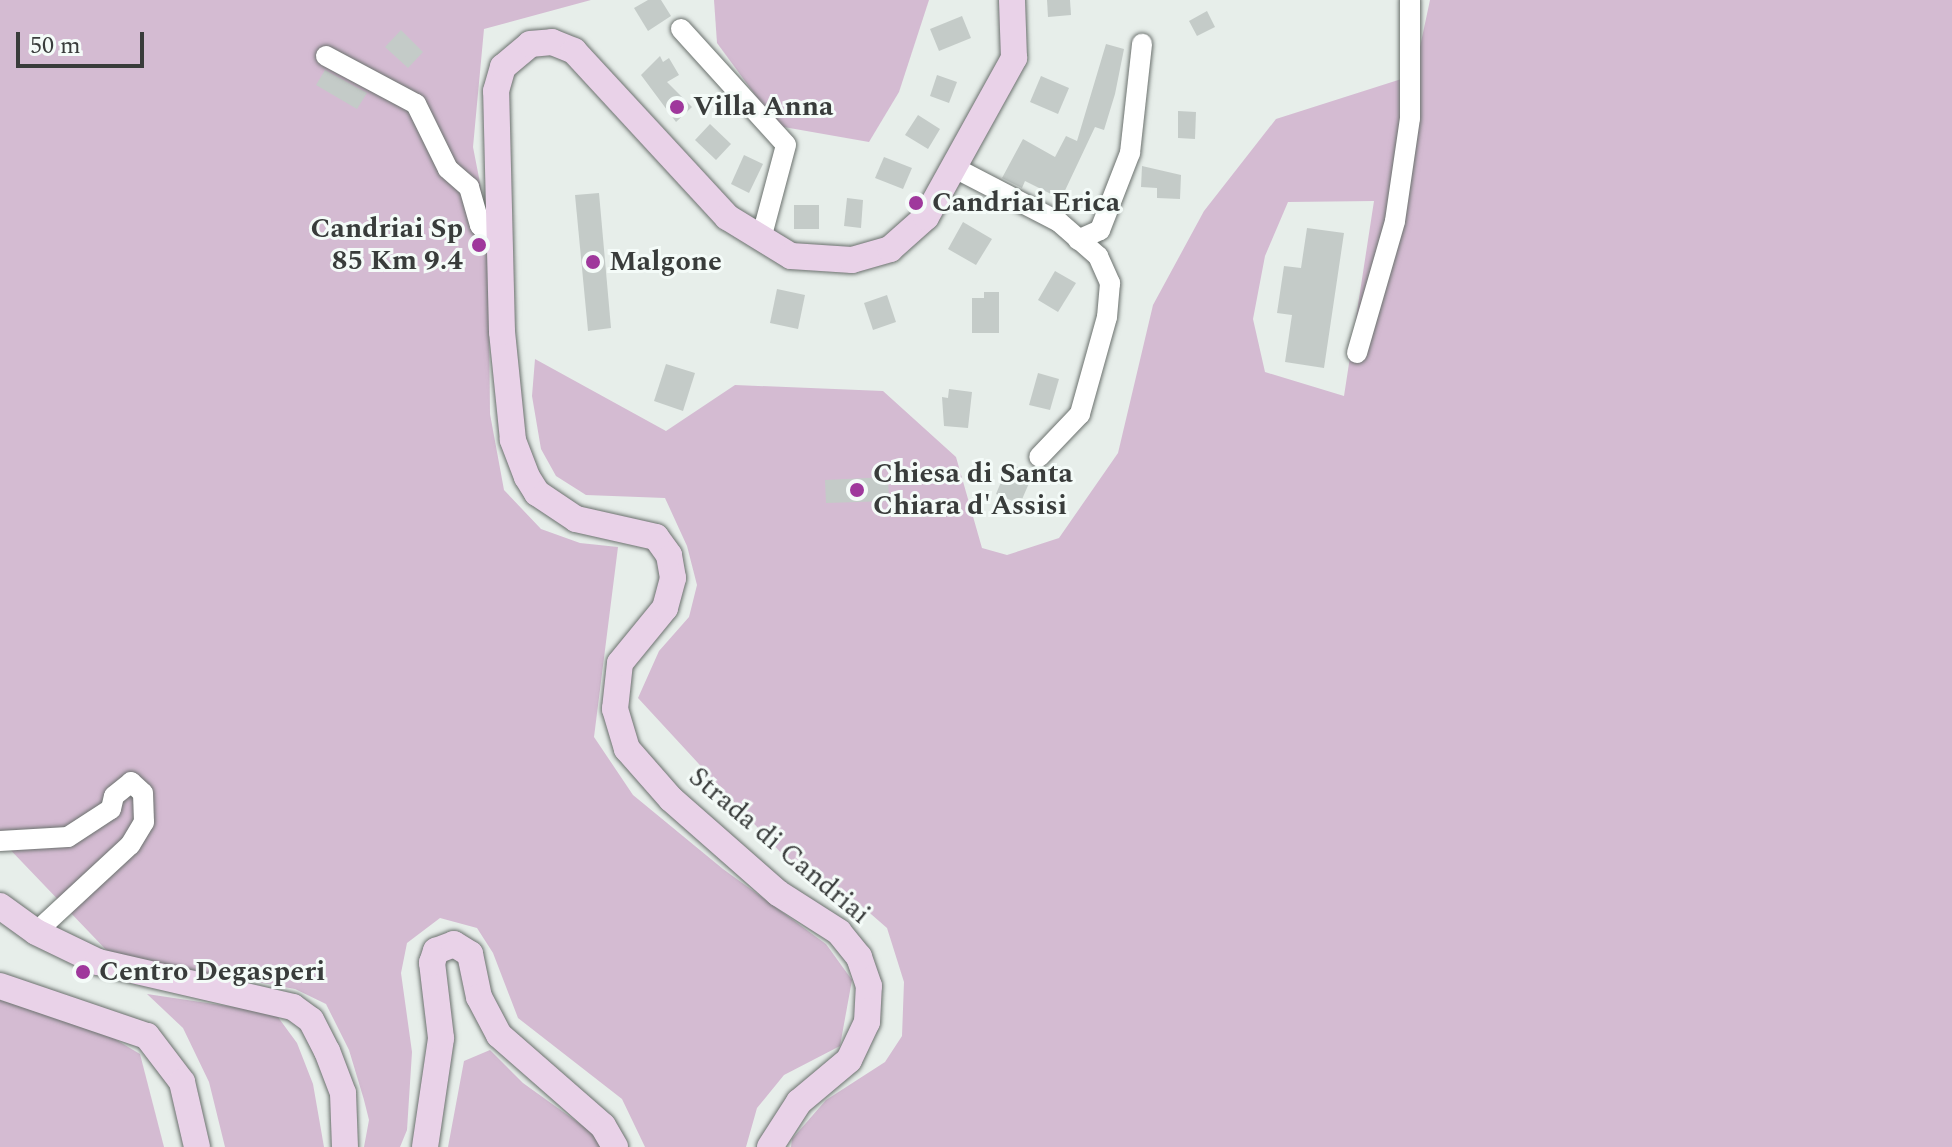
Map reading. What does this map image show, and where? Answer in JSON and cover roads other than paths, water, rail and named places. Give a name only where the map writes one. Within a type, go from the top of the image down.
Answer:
[{"type":"main road","name":"Strada di Candriai","points":[[770,1147],[799,1102],[849,1060],[867,1022],[869,986],[859,957],[839,932],[778,893],[671,799],[627,749],[615,709],[620,663],[665,608],[673,578],[669,555],[656,537],[576,519],[537,493],[527,477],[512,425],[502,332],[496,91],[503,67],[530,44],[552,42],[574,51],[727,217],[761,239],[810,260],[872,256],[906,239],[926,217],[955,168],[1014,58],[1012,0]]},
{"type":"main road","points":[[0,906],[36,932],[98,962],[293,1007],[311,1020],[343,1093],[345,1147]]},
{"type":"main road","points":[[425,1147],[441,1038],[432,963],[436,951],[454,944],[470,954],[479,997],[499,1035],[603,1126],[615,1147]]},
{"type":"main road","points":[[0,986],[147,1036],[182,1082],[197,1147]]},
{"type":"street","points":[[1357,353],[1395,221],[1410,118],[1410,0]]},
{"type":"street","points":[[681,29],[786,145],[761,239]]},
{"type":"street","points":[[1078,240],[1100,230],[1130,153],[1142,44]]},
{"type":"street","points":[[326,56],[416,104],[448,169],[469,187],[480,225],[501,251]]},
{"type":"street","points":[[955,168],[1038,209],[1098,256],[1110,283],[1107,317],[1080,414],[1039,457]]},
{"type":"street","points":[[0,841],[68,837],[111,809],[114,796],[131,782],[143,793],[144,822],[130,845],[36,932]]},
{"type":"place","name":"Villa Anna","points":[[677,107]]},
{"type":"place","name":"Candriai Erica","points":[[916,203]]},
{"type":"place","name":"Candriai Sp 85 Km 9.4","points":[[479,245]]},
{"type":"place","name":"Malgone","points":[[593,262]]},
{"type":"place","name":"Chiesa di Santa Chiara d'Assisi","points":[[857,490]]},
{"type":"place","name":"Centro Degasperi","points":[[83,972]]}]
